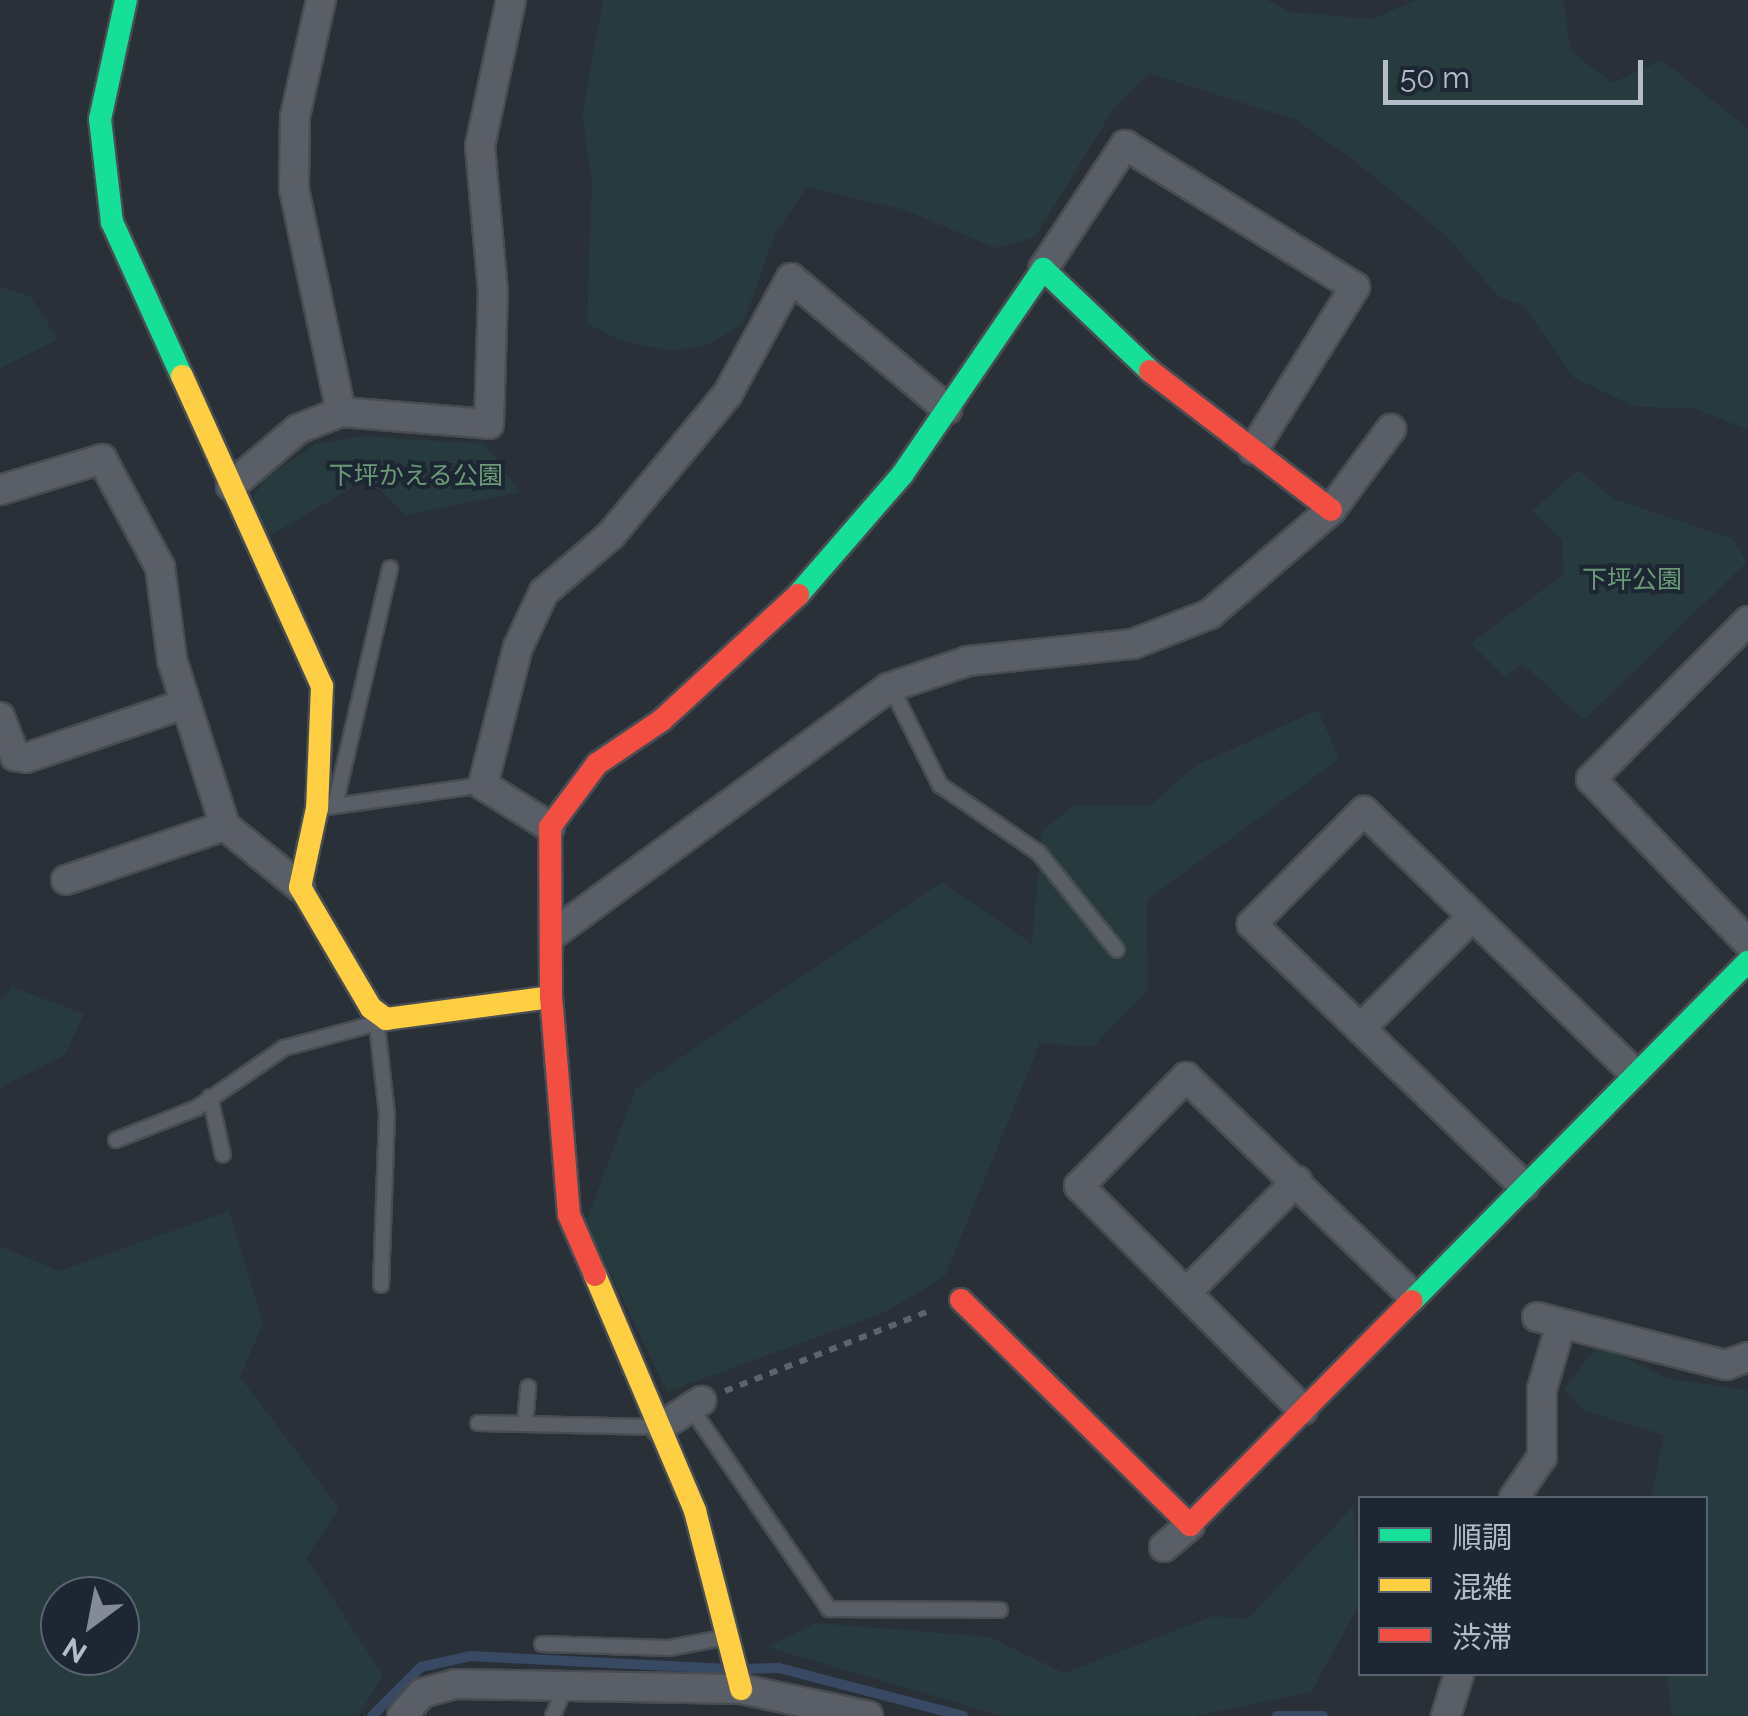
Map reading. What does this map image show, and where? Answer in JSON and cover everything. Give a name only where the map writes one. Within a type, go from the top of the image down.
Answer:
[{"type":"street","points":[[126,0],[100,119],[104,188],[231,486],[322,686],[326,807],[300,887]]},
{"type":"street","points":[[320,0],[295,116],[294,189],[340,412]]},
{"type":"street","points":[[231,486],[298,429],[340,412],[489,424],[492,292],[480,146],[511,0]]},
{"type":"street","points":[[740,1689],[696,1511],[569,1215],[551,997],[556,932],[550,827],[597,764],[662,720],[782,612],[947,409],[1126,145],[1355,287],[1253,450]]},
{"type":"street","points":[[1043,269],[1154,375],[1253,450],[1302,478],[1331,510]]},
{"type":"street","points":[[550,827],[483,785],[504,682],[544,592],[611,535],[726,395],[791,278],[947,409]]},
{"type":"street","points":[[556,932],[890,687],[968,661],[1133,644],[1210,614],[1331,510],[1391,429]]},
{"type":"street","points":[[0,490],[102,459],[160,567],[185,704],[225,826],[300,887],[379,1023],[551,997]]},
{"type":"street","points":[[1748,621],[1590,779],[1748,944]]},
{"type":"street","points":[[0,717],[15,756],[26,758],[185,704]]},
{"type":"street","points":[[1524,1186],[1363,1026],[1252,924],[1364,811],[1634,1073]]},
{"type":"street","points":[[66,880],[225,826]]},
{"type":"street","points":[[1363,1026],[1471,918]]},
{"type":"street","points":[[1164,1547],[1748,962]]},
{"type":"street","points":[[1303,1410],[1079,1186],[1186,1077],[1412,1295]]},
{"type":"street","points":[[1186,1293],[1297,1181]]},
{"type":"street","points":[[961,1300],[1190,1525]]},
{"type":"street","points":[[1515,1496],[1542,1457],[1542,1389],[1549,1320],[1726,1365],[1748,1358]]},
{"type":"street","points":[[660,1427],[696,1405]]},
{"type":"street","points":[[1446,1716],[1458,1676]]},
{"type":"street","points":[[402,1716],[422,1693],[455,1684],[558,1703],[740,1689],[868,1716]]},
{"type":"lane","points":[[390,568],[326,807],[483,785]]},
{"type":"lane","points":[[890,687],[940,785],[1038,852],[1116,950]]},
{"type":"lane","points":[[116,1140],[210,1096],[284,1048],[379,1023],[387,1114],[382,1285]]},
{"type":"lane","points":[[210,1096],[223,1156]]},
{"type":"lane","points":[[526,1424],[528,1387]]},
{"type":"lane","points":[[696,1405],[829,1609],[1000,1610]]},
{"type":"lane","points":[[478,1423],[660,1427]]},
{"type":"lane","points":[[542,1644],[669,1648],[728,1637]]},
{"type":"path","points":[[696,1405],[961,1300]]},
{"type":"green space","points":[[603,0],[1267,0],[1290,12],[1372,19],[1417,0],[1563,0],[1571,51],[1612,83],[1662,60],[1748,129],[1748,430],[1694,408],[1637,407],[1574,378],[1524,306],[1499,297],[1446,236],[1351,158],[1296,120],[1149,73],[1114,108],[1035,237],[995,248],[905,210],[807,187],[775,234],[743,324],[708,345],[671,351],[620,340],[587,324],[592,180],[582,115]]},
{"type":"green space","points":[[0,287],[30,296],[58,339],[0,368]]},
{"type":"green space","name":"下坪かえる公園","points":[[361,436],[485,444],[520,492],[406,515],[368,478],[268,537],[253,498],[265,477],[316,444]]},
{"type":"green space","name":"下坪公園","points":[[1578,470],[1614,499],[1733,539],[1747,562],[1584,720],[1523,664],[1505,677],[1471,643],[1564,574],[1562,540],[1532,511]]},
{"type":"green space","points":[[1318,710],[1339,759],[1147,900],[1148,990],[1093,1047],[1040,1043],[945,1276],[886,1312],[667,1392],[586,1222],[636,1088],[942,882],[1032,944],[1042,830],[1074,806],[1149,806],[1197,765]]},
{"type":"green space","points":[[12,987],[84,1014],[65,1055],[0,1088],[0,1002]]},
{"type":"green space","points":[[229,1211],[263,1323],[240,1377],[339,1508],[306,1558],[383,1675],[358,1716],[0,1716],[0,1246],[59,1271]]},
{"type":"green space","points":[[1598,1345],[1669,1379],[1748,1390],[1748,1716],[1672,1716],[1666,1676],[1708,1676],[1708,1496],[1651,1496],[1664,1435],[1585,1411],[1564,1389]]},
{"type":"green space","points":[[1354,1505],[1358,1607],[1311,1692],[1196,1716],[1002,1716],[767,1647],[816,1623],[990,1637],[1064,1673],[1213,1616],[1248,1619]]},
{"type":"waterway","points":[[372,1716],[421,1667],[470,1656],[729,1669]]},
{"type":"waterway","points":[[746,1669],[779,1668],[963,1716]]},
{"type":"waterway","points":[[1277,1716],[1323,1716]]},
{"type":"traffic: fast","points":[[126,0],[100,119],[112,222],[182,376]]},
{"type":"traffic: fast","points":[[798,595],[902,475],[1043,269],[1150,371]]},
{"type":"traffic: fast","points":[[1412,1301],[1748,962]]},
{"type":"traffic: slow","points":[[182,376],[322,686],[317,808],[300,887],[371,1008],[386,1019],[551,997]]},
{"type":"traffic: slow","points":[[595,1275],[695,1511],[741,1689]]},
{"type":"traffic: jam","points":[[1150,371],[1331,510]]},
{"type":"traffic: jam","points":[[595,1275],[569,1215],[551,997],[550,827],[597,764],[662,720],[798,595]]},
{"type":"traffic: jam","points":[[961,1300],[1190,1525],[1412,1301]]}]
